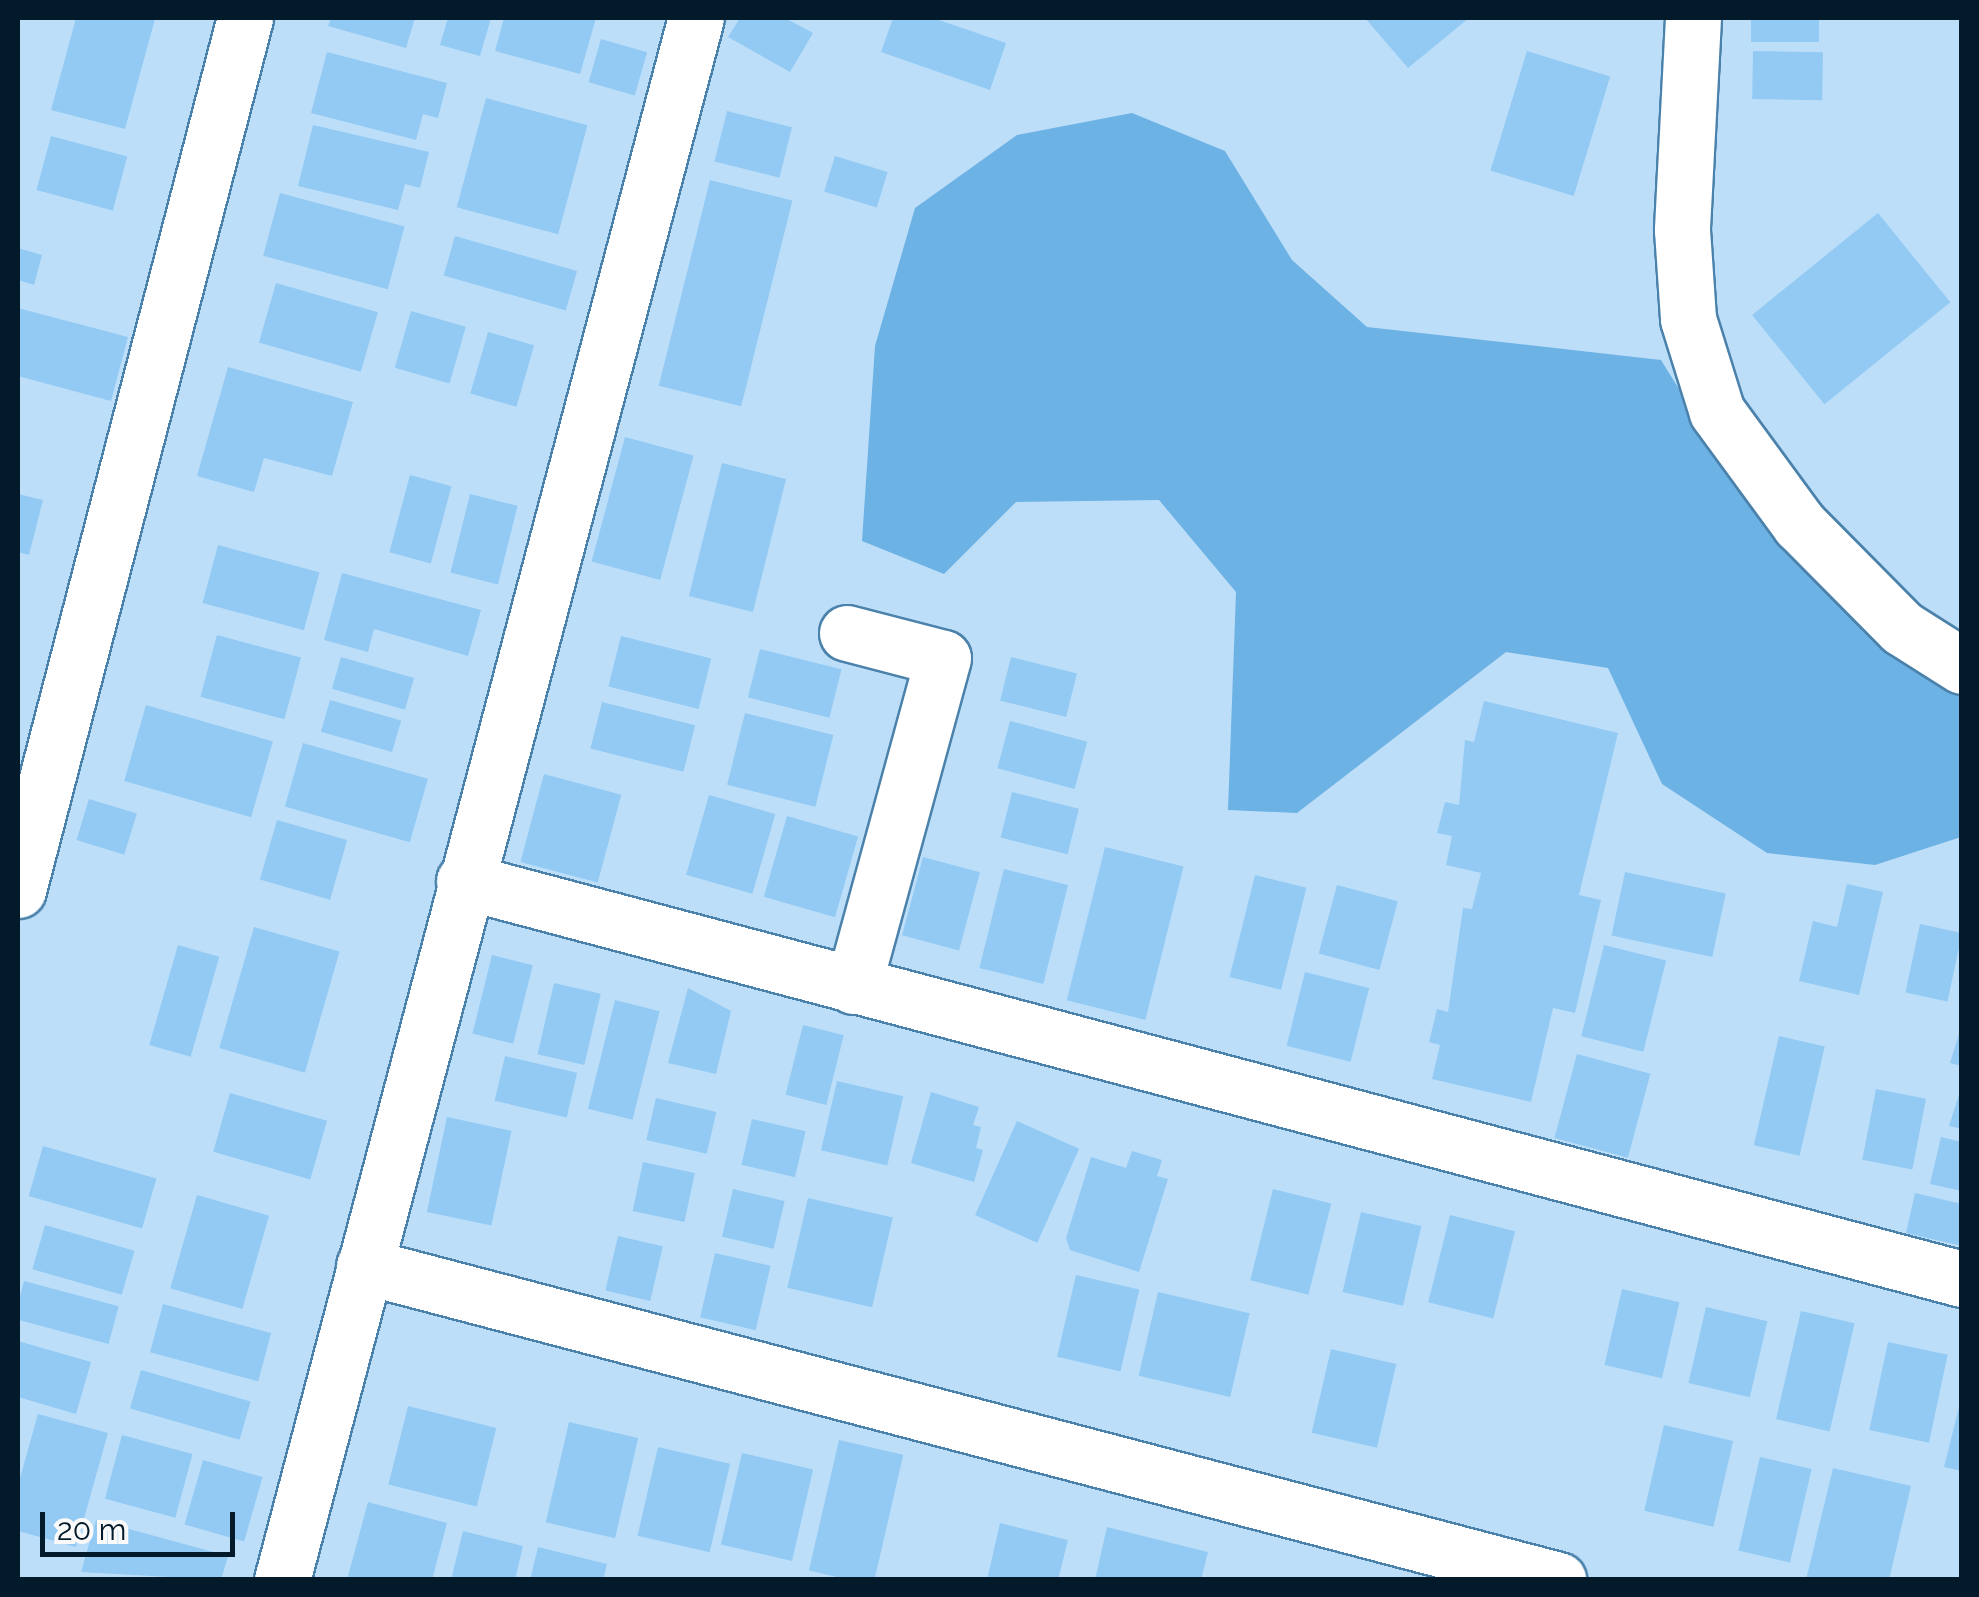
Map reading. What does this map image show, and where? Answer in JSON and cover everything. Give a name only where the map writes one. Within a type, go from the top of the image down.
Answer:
[{"type":"street","points":[[18,890],[245,18]]},
{"type":"street","points":[[282,1580],[696,18]]},
{"type":"street","points":[[1693,18],[1682,230],[1688,320],[1716,412],[1800,524],[1902,628],[1962,666]]},
{"type":"street","points":[[847,633],[943,658],[853,986]]},
{"type":"street","points":[[464,882],[1962,1279]]},
{"type":"street","points":[[364,1266],[1558,1580]]},
{"type":"shaded area","points":[[1132,113],[1225,151],[1292,260],[1367,327],[1661,360],[1705,431],[1961,686],[1961,837],[1875,865],[1767,853],[1662,784],[1608,668],[1506,652],[1297,813],[1228,810],[1236,592],[1159,500],[1016,502],[944,574],[862,541],[875,346],[915,208],[1017,135]]},
{"type":"building","points":[[76,18],[155,19],[125,129],[51,110]]},
{"type":"building","points":[[331,18],[415,18],[406,48],[328,26]]},
{"type":"building","points":[[448,18],[491,18],[480,56],[440,45]]},
{"type":"building","points":[[504,18],[596,18],[580,74],[495,51]]},
{"type":"building","points":[[740,18],[785,18],[813,33],[790,72],[728,37]]},
{"type":"building","points":[[893,18],[933,18],[1006,43],[990,90],[881,52]]},
{"type":"building","points":[[1365,18],[1469,18],[1408,68]]},
{"type":"building","points":[[1751,18],[1819,18],[1819,42],[1751,42]]},
{"type":"building","points":[[601,39],[647,52],[635,95],[589,82]]},
{"type":"building","points":[[1527,51],[1610,76],[1574,196],[1490,171]]},
{"type":"building","points":[[1753,51],[1823,52],[1822,100],[1752,99]]},
{"type":"building","points":[[327,52],[447,83],[438,118],[423,114],[416,140],[311,113]]},
{"type":"building","points":[[486,98],[587,125],[558,234],[457,207]]},
{"type":"building","points":[[727,111],[792,127],[779,178],[714,161]]},
{"type":"building","points":[[313,125],[429,152],[420,188],[405,184],[398,210],[298,186]]},
{"type":"building","points":[[51,136],[127,156],[113,211],[37,190]]},
{"type":"building","points":[[835,156],[888,172],[877,207],[824,191]]},
{"type":"building","points":[[710,180],[792,201],[741,406],[659,386]]},
{"type":"building","points":[[280,193],[405,226],[388,289],[263,256]]},
{"type":"building","points":[[1878,213],[1950,302],[1824,404],[1752,315]]},
{"type":"building","points":[[455,236],[577,271],[566,310],[444,275]]},
{"type":"building","points":[[18,248],[42,255],[34,285],[18,280]]},
{"type":"building","points":[[276,283],[378,312],[361,372],[259,343]]},
{"type":"building","points":[[18,308],[128,337],[111,401],[18,376]]},
{"type":"building","points":[[411,311],[466,327],[450,383],[395,368]]},
{"type":"building","points":[[488,332],[534,345],[516,407],[470,394]]},
{"type":"building","points":[[228,367],[353,402],[332,476],[264,458],[254,492],[197,476]]},
{"type":"building","points":[[625,437],[694,455],[660,580],[592,562]]},
{"type":"building","points":[[722,463],[786,479],[753,612],[689,596]]},
{"type":"building","points":[[410,475],[452,486],[431,563],[389,552]]},
{"type":"building","points":[[18,494],[43,500],[29,555],[18,552]]},
{"type":"building","points":[[470,494],[518,506],[498,584],[450,573]]},
{"type":"building","points":[[218,545],[319,572],[304,630],[202,603]]},
{"type":"building","points":[[342,573],[481,610],[468,656],[374,629],[368,652],[324,640]]},
{"type":"building","points":[[217,635],[301,658],[284,719],[200,697]]},
{"type":"building","points":[[621,636],[711,658],[699,709],[608,686]]},
{"type":"building","points":[[760,649],[842,669],[829,718],[748,698]]},
{"type":"building","points":[[341,657],[414,678],[405,710],[332,689]]},
{"type":"building","points":[[1011,657],[1077,673],[1066,717],[1000,701]]},
{"type":"building","points":[[330,700],[401,720],[392,752],[321,732]]},
{"type":"building","points":[[1484,701],[1618,733],[1579,895],[1601,900],[1575,1013],[1553,1008],[1531,1102],[1432,1079],[1440,1045],[1429,1042],[1437,1009],[1448,1012],[1463,908],[1472,909],[1481,873],[1446,865],[1452,836],[1437,833],[1445,802],[1459,805],[1465,740],[1474,742]]},
{"type":"building","points":[[602,702],[695,725],[684,772],[590,749]]},
{"type":"building","points":[[146,705],[273,741],[251,817],[124,781]]},
{"type":"building","points":[[745,713],[833,735],[815,807],[727,785]]},
{"type":"building","points":[[1010,721],[1087,742],[1075,789],[997,768]]},
{"type":"building","points":[[303,743],[428,779],[410,842],[285,806]]},
{"type":"building","points":[[544,774],[621,795],[598,883],[520,862]]},
{"type":"building","points":[[1012,792],[1079,809],[1068,854],[1001,838]]},
{"type":"building","points":[[709,795],[775,814],[752,894],[686,875]]},
{"type":"building","points":[[89,799],[137,814],[124,855],[76,840]]},
{"type":"building","points":[[787,816],[858,836],[835,917],[764,897]]},
{"type":"building","points":[[277,820],[347,840],[330,900],[260,880]]},
{"type":"building","points":[[1105,847],[1184,867],[1145,1020],[1067,1000]]},
{"type":"building","points":[[923,857],[980,872],[959,951],[902,935]]},
{"type":"building","points":[[1004,869],[1068,885],[1043,984],[979,968]]},
{"type":"building","points":[[1625,872],[1726,893],[1712,957],[1611,936]]},
{"type":"building","points":[[1255,875],[1306,888],[1281,990],[1230,977]]},
{"type":"building","points":[[1847,884],[1883,892],[1859,995],[1799,981],[1813,921],[1837,927]]},
{"type":"building","points":[[1337,885],[1398,901],[1379,970],[1319,954]]},
{"type":"building","points":[[1920,924],[1962,933],[1948,1001],[1905,992]]},
{"type":"building","points":[[254,927],[340,952],[305,1073],[219,1048]]},
{"type":"building","points":[[178,945],[219,957],[191,1057],[149,1045]]},
{"type":"building","points":[[1604,945],[1666,960],[1643,1052],[1581,1036]]},
{"type":"building","points":[[492,955],[533,965],[513,1044],[472,1034]]},
{"type":"building","points":[[1305,972],[1369,988],[1351,1062],[1287,1046]]},
{"type":"building","points":[[554,983],[601,994],[584,1065],[538,1054]]},
{"type":"building","points":[[688,988],[731,1011],[716,1074],[668,1063]]},
{"type":"building","points":[[615,1000],[660,1011],[633,1120],[588,1109]]},
{"type":"building","points":[[1962,1024],[1962,1066],[1950,1063]]},
{"type":"building","points":[[803,1025],[844,1035],[826,1105],[786,1095]]},
{"type":"building","points":[[1779,1036],[1825,1047],[1800,1156],[1754,1145]]},
{"type":"building","points":[[1577,1054],[1650,1074],[1628,1158],[1554,1138]]},
{"type":"building","points":[[505,1056],[577,1073],[567,1117],[495,1101]]},
{"type":"building","points":[[837,1081],[903,1096],[887,1165],[821,1150]]},
{"type":"building","points":[[1962,1085],[1962,1129],[1949,1126]]},
{"type":"building","points":[[1876,1089],[1926,1099],[1912,1169],[1862,1160]]},
{"type":"building","points":[[931,1092],[979,1107],[973,1125],[981,1127],[976,1148],[983,1150],[974,1182],[911,1163]]},
{"type":"building","points":[[230,1093],[327,1121],[310,1179],[213,1152]]},
{"type":"building","points":[[656,1098],[716,1112],[707,1154],[646,1140]]},
{"type":"building","points":[[447,1117],[512,1131],[491,1226],[427,1212]]},
{"type":"building","points":[[752,1119],[806,1131],[795,1177],[741,1165]]},
{"type":"building","points":[[1017,1121],[1079,1149],[1037,1243],[975,1215]]},
{"type":"building","points":[[1941,1137],[1962,1142],[1962,1191],[1930,1184]]},
{"type":"building","points":[[43,1146],[156,1179],[142,1229],[29,1196]]},
{"type":"building","points":[[1132,1151],[1162,1160],[1157,1176],[1168,1179],[1139,1272],[1070,1250],[1066,1238],[1091,1157],[1126,1168]]},
{"type":"building","points":[[643,1162],[695,1173],[684,1222],[633,1211]]},
{"type":"building","points":[[733,1189],[785,1201],[774,1249],[722,1237]]},
{"type":"building","points":[[1273,1189],[1331,1204],[1308,1295],[1250,1280]]},
{"type":"building","points":[[1915,1193],[1962,1204],[1962,1246],[1906,1233]]},
{"type":"building","points":[[197,1195],[269,1216],[242,1309],[170,1288]]},
{"type":"building","points":[[808,1198],[893,1218],[872,1307],[787,1288]]},
{"type":"building","points":[[1361,1212],[1421,1226],[1403,1306],[1343,1292]]},
{"type":"building","points":[[1450,1215],[1515,1231],[1493,1319],[1428,1302]]},
{"type":"building","points":[[45,1225],[134,1251],[122,1295],[32,1269]]},
{"type":"building","points":[[618,1236],[663,1246],[650,1301],[605,1291]]},
{"type":"building","points":[[715,1253],[771,1266],[756,1330],[700,1317]]},
{"type":"building","points":[[1076,1275],[1139,1290],[1120,1371],[1057,1357]]},
{"type":"building","points":[[24,1281],[119,1306],[109,1344],[18,1320]]},
{"type":"building","points":[[1622,1289],[1679,1302],[1662,1378],[1604,1365]]},
{"type":"building","points":[[1158,1292],[1250,1313],[1230,1397],[1139,1376]]},
{"type":"building","points":[[163,1304],[271,1333],[258,1381],[150,1352]]},
{"type":"building","points":[[1706,1307],[1767,1321],[1750,1397],[1688,1383]]},
{"type":"building","points":[[1801,1311],[1855,1323],[1830,1432],[1776,1419]]},
{"type":"building","points":[[18,1341],[91,1362],[76,1414],[18,1397]]},
{"type":"building","points":[[1888,1342],[1948,1355],[1929,1443],[1869,1430]]},
{"type":"building","points":[[1331,1349],[1396,1364],[1377,1448],[1312,1433]]},
{"type":"building","points":[[141,1370],[251,1401],[240,1440],[130,1408]]},
{"type":"building","points":[[1962,1395],[1962,1471],[1944,1467]]},
{"type":"building","points":[[408,1406],[496,1428],[477,1507],[388,1485]]},
{"type":"building","points":[[38,1414],[108,1433],[76,1547],[18,1531],[18,1485]]},
{"type":"building","points":[[569,1422],[638,1438],[615,1538],[546,1522]]},
{"type":"building","points":[[1664,1425],[1733,1441],[1713,1527],[1644,1511]]},
{"type":"building","points":[[122,1435],[193,1454],[175,1518],[105,1499]]},
{"type":"building","points":[[839,1440],[903,1455],[874,1580],[850,1580],[809,1571]]},
{"type":"building","points":[[658,1447],[730,1464],[710,1552],[638,1536]]},
{"type":"building","points":[[742,1453],[813,1469],[792,1561],[721,1545]]},
{"type":"building","points":[[1760,1457],[1812,1469],[1790,1562],[1738,1551]]},
{"type":"building","points":[[203,1460],[263,1477],[244,1541],[185,1524]]},
{"type":"building","points":[[1833,1468],[1911,1486],[1889,1580],[1806,1580]]},
{"type":"building","points":[[368,1502],[447,1523],[432,1580],[347,1580]]},
{"type":"building","points":[[96,1520],[228,1556],[221,1580],[81,1572]]},
{"type":"building","points":[[1000,1523],[1068,1540],[1058,1580],[987,1580]]},
{"type":"building","points":[[1107,1527],[1208,1552],[1201,1580],[1095,1580]]},
{"type":"building","points":[[463,1531],[523,1546],[515,1580],[451,1580]]},
{"type":"building","points":[[538,1547],[607,1564],[603,1580],[530,1580]]}]
